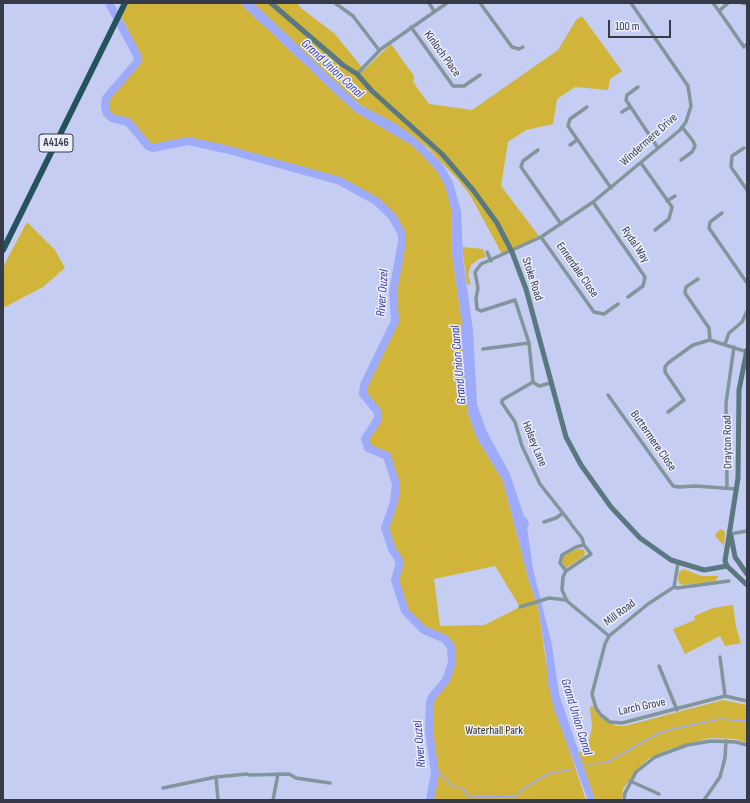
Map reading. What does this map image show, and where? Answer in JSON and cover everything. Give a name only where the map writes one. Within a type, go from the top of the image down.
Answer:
[{"type":"highway","name":"A4146","points":[[3,250],[125,3]]},
{"type":"street","name":"Stoke Road","points":[[271,3],[343,65],[357,74],[372,91],[411,125],[462,175],[497,224],[512,252],[526,289],[566,437],[595,487],[611,507],[640,538],[660,553],[678,563],[704,570],[729,567]]},
{"type":"street","points":[[335,3],[354,17],[379,50]]},
{"type":"street","points":[[429,3],[434,11]]},
{"type":"street","points":[[357,74],[379,50],[447,3]]},
{"type":"street","points":[[480,3],[512,47],[519,49],[523,47]]},
{"type":"street","name":"Windermere Drive","points":[[529,343],[515,300],[481,311],[477,309],[476,298],[478,288],[475,278],[475,271],[481,264],[512,252],[541,237],[593,202],[682,127],[691,109],[688,86],[631,3]]},
{"type":"street","points":[[713,3],[746,46]]},
{"type":"street","points":[[719,11],[728,3]]},
{"type":"street","points":[[742,3],[747,4]]},
{"type":"street","name":"Kinloch Place","points":[[411,27],[453,86],[464,86],[480,76]]},
{"type":"street","points":[[638,87],[627,95],[626,100],[658,148]]},
{"type":"street","points":[[587,107],[570,120],[568,126],[610,188]]},
{"type":"street","points":[[622,112],[630,107]]},
{"type":"street","points":[[681,160],[692,152],[694,146],[693,141],[682,127]]},
{"type":"street","points":[[570,145],[577,140]]},
{"type":"street","points":[[744,148],[732,156],[730,167],[747,190]]},
{"type":"street","points":[[538,150],[523,161],[521,167],[561,224]]},
{"type":"street","points":[[641,163],[668,200],[672,209],[670,218],[655,230]]},
{"type":"street","points":[[668,200],[674,196]]},
{"type":"street","name":"Rydal Way","points":[[593,202],[645,277],[643,286],[628,296]]},
{"type":"street","points":[[722,213],[710,222],[709,228],[747,283]]},
{"type":"street","name":"Ennerdale Close","points":[[541,237],[594,312],[604,314],[618,304]]},
{"type":"street","points":[[487,252],[491,261]]},
{"type":"street","points":[[698,279],[686,287],[685,293],[709,328],[710,340]]},
{"type":"street","points":[[725,344],[729,333],[742,322],[747,311]]},
{"type":"street","points":[[668,412],[684,400],[665,374],[665,367],[693,345],[710,340],[747,351]]},
{"type":"street","points":[[482,348],[529,343],[533,382],[539,386],[551,383]]},
{"type":"street","name":"Drayton Road","points":[[727,488],[726,403],[734,347]]},
{"type":"street","name":"Drayton Road","points":[[727,558],[739,464],[738,398],[747,351]]},
{"type":"street","name":"Holsey Lane","points":[[533,382],[502,400],[502,403],[514,422],[530,464],[540,484],[582,538],[584,545]]},
{"type":"street","name":"Buttermere Close","points":[[608,395],[673,486],[737,489]]},
{"type":"street","points":[[544,522],[556,518],[563,513]]},
{"type":"street","points":[[730,534],[747,531]]},
{"type":"street","name":"Drayton Road","points":[[730,534],[735,557]]},
{"type":"street","points":[[566,571],[560,563],[562,555],[576,547],[584,545],[591,554],[566,571],[563,577],[561,585],[567,600]]},
{"type":"street","points":[[747,574],[735,557],[727,558],[725,563],[747,585]]},
{"type":"street","points":[[678,563],[674,587],[677,588],[729,581]]},
{"type":"street","points":[[729,567],[736,567],[738,563]]},
{"type":"street","name":"Mill Road","points":[[567,600],[609,636],[648,604],[674,587]]},
{"type":"street","points":[[520,607],[533,601],[543,599],[557,598],[567,600]]},
{"type":"street","name":"Larch Grove","points":[[609,636],[605,644],[592,694],[596,708],[601,715],[610,722],[622,724],[725,696],[747,701]]},
{"type":"street","points":[[720,657],[725,696]]},
{"type":"street","points":[[659,666],[677,710]]},
{"type":"street","points":[[624,800],[630,781],[646,763],[665,752],[687,745],[711,741],[726,741],[747,745]]},
{"type":"street","points":[[704,800],[720,777],[725,758],[726,741]]},
{"type":"street","points":[[163,788],[216,778],[248,774],[289,774],[296,778],[330,783]]},
{"type":"street","points":[[273,800],[278,774]]},
{"type":"street","points":[[216,778],[218,800]]},
{"type":"street","points":[[630,781],[659,794]]},
{"type":"green space","name":"Waterhall Park","points":[[125,3],[240,3],[354,111],[409,142],[429,161],[441,177],[449,195],[451,209],[452,254],[461,316],[464,388],[469,417],[477,438],[503,481],[529,581],[538,607],[551,696],[586,800],[430,800],[435,773],[429,731],[430,702],[432,697],[446,680],[452,663],[451,647],[445,639],[424,630],[405,611],[395,580],[400,562],[392,549],[385,528],[394,502],[396,484],[387,456],[375,452],[368,448],[365,444],[368,433],[378,418],[377,412],[363,394],[364,385],[395,321],[393,292],[402,242],[402,234],[392,216],[376,201],[340,181],[225,149],[188,141],[153,148],[148,146],[128,122],[112,118],[107,114],[105,107],[106,98],[138,61],[135,47],[127,27],[119,15]],"holes":[[[495,566],[520,607],[484,625],[440,626],[434,579]]]},
{"type":"green space","points":[[254,3],[297,3],[301,8],[335,34],[364,70],[391,44],[414,76],[413,82],[429,104],[472,110],[558,50],[576,20],[582,16],[622,71],[610,79],[608,90],[575,87],[557,99],[553,124],[526,130],[508,142],[501,186],[539,236],[502,254],[470,195],[429,149],[406,131],[369,111],[350,97]]},
{"type":"green space","points":[[27,222],[55,250],[65,268],[43,287],[3,308],[3,267]]},
{"type":"green space","points":[[462,247],[483,249],[486,257],[479,259],[471,265],[468,275],[471,284],[467,285]]},
{"type":"green space","points":[[721,529],[725,532],[724,546],[715,536]]},
{"type":"green space","points":[[577,549],[583,549],[585,552],[584,556],[566,568],[562,562],[563,556]]},
{"type":"green space","points":[[684,569],[701,576],[718,577],[715,581],[684,585],[679,583],[678,578],[679,572]]},
{"type":"green space","points":[[733,605],[736,627],[741,643],[725,646],[720,636],[685,654],[673,629],[695,620],[694,616],[713,608]]},
{"type":"green space","points":[[723,700],[747,705],[747,743],[736,739],[710,738],[669,749],[648,759],[635,772],[623,789],[622,800],[595,800],[578,753],[587,749],[592,727],[590,707],[593,706],[600,717],[616,726],[625,726]]},
{"type":"water","points":[[240,3],[254,3],[360,105],[395,123],[418,140],[442,163],[453,182],[461,211],[463,260],[473,330],[477,404],[487,432],[510,474],[524,516],[528,520],[529,525],[527,527],[533,569],[552,645],[559,694],[595,800],[588,800],[554,709],[548,684],[546,656],[538,607],[529,581],[503,481],[477,438],[469,417],[464,388],[461,316],[452,254],[451,209],[445,185],[436,170],[413,146],[354,111]]},
{"type":"waterway","name":"River Ouzel","points":[[109,3],[137,55],[138,61],[106,98],[105,107],[107,114],[112,118],[128,122],[148,146],[153,148],[188,141],[225,149],[340,181],[376,201],[392,216],[402,234],[402,242],[393,292],[395,321],[364,385],[363,394],[378,412],[378,419],[365,439],[368,448],[387,456],[396,484],[394,502],[385,528],[392,549],[400,562],[395,580],[405,611],[424,630],[445,639],[451,647],[452,663],[446,680],[432,697],[430,702],[429,731],[435,773],[430,800]]},
{"type":"waterway","points":[[588,764],[606,763],[659,733],[673,729],[720,719],[747,721]]},
{"type":"waterway","points":[[433,775],[439,773],[453,787],[463,788],[468,796],[502,797],[516,796],[522,790],[547,774],[572,769]]},
{"type":"water label","name":"Grand Union Canal","points":[[332,69]]},
{"type":"water label","name":"Grand Union Canal","points":[[459,365]]},
{"type":"water label","name":"Grand Union Canal","points":[[576,717]]}]
